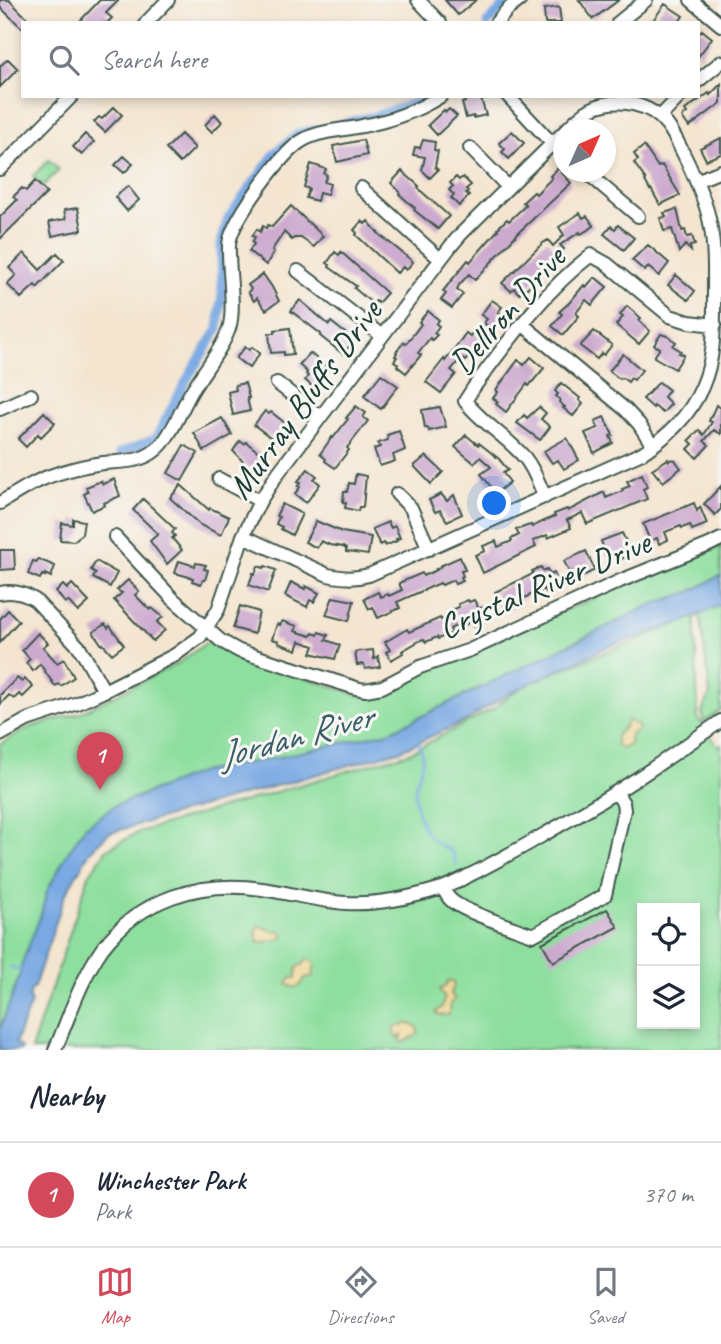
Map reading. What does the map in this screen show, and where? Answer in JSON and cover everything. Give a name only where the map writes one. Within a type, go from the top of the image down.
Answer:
[{"type":"street","points":[[148,21],[168,0]]},
{"type":"street","points":[[418,0],[438,21]]},
{"type":"street","points":[[498,21],[520,0]]},
{"type":"street","points":[[620,21],[646,0]]},
{"type":"street","points":[[691,0],[721,25]]},
{"type":"street","points":[[700,79],[721,62]]},
{"type":"street","points":[[0,169],[70,98]]},
{"type":"street","points":[[0,503],[25,487],[56,474],[88,466],[141,460],[161,445],[230,325],[229,241],[239,219],[272,169],[305,138],[389,120],[437,98]]},
{"type":"street","points":[[510,98],[552,143]]},
{"type":"street","points":[[660,117],[678,98]]},
{"type":"street","points":[[243,536],[328,575],[355,578],[369,575],[642,453],[672,431],[688,413],[703,385],[710,362],[715,325],[714,303],[718,269],[710,221],[696,181],[675,136],[660,117],[632,103],[591,102]]},
{"type":"street","name":"Murray Bluffs Drive","points":[[577,119],[591,102]]},
{"type":"street","name":"Murray Bluffs Drive","points":[[0,735],[27,720],[78,704],[185,649],[200,637],[218,610],[243,536],[260,501],[278,473],[440,259],[461,234],[552,143]]},
{"type":"street","points":[[470,148],[508,187]]},
{"type":"street","points":[[696,181],[721,171]]},
{"type":"street","points":[[598,182],[638,216]]},
{"type":"street","points":[[361,188],[440,259]]},
{"type":"street","name":"Dellron Drive","points":[[545,497],[526,458],[475,414],[465,401],[522,324],[550,293],[591,255],[607,264],[670,316],[689,322],[715,325]]},
{"type":"street","points":[[298,271],[382,336]]},
{"type":"street","points":[[522,324],[626,410],[653,446]]},
{"type":"street","points":[[276,383],[320,417]]},
{"type":"street","points":[[0,409],[31,395]]},
{"type":"street","points":[[219,479],[260,501]]},
{"type":"street","points":[[397,494],[411,508],[429,549]]},
{"type":"street","points":[[115,537],[173,599],[206,628]]},
{"type":"street","name":"Crystal River Drive","points":[[206,628],[239,651],[356,688],[375,689],[420,667],[470,650],[620,580],[721,539]]},
{"type":"street","points":[[0,593],[17,592],[35,600],[84,654],[104,691]]},
{"type":"street","points":[[55,1050],[83,984],[102,950],[141,912],[174,895],[201,888],[229,886],[263,889],[310,899],[372,903],[406,898],[443,888],[518,850],[616,792],[721,721]]},
{"type":"street","points":[[443,888],[449,899],[457,905],[533,935],[605,894],[624,810],[616,792]]},
{"type":"green space","points":[[49,160],[59,170],[43,186],[33,176]]},
{"type":"green space","points":[[721,546],[721,710],[704,723],[702,712],[710,694],[701,621],[692,603],[444,713],[86,840],[0,1050],[0,744],[30,727],[80,713],[177,664],[206,643],[318,682],[359,695],[372,696],[389,691],[430,669],[599,596]]},
{"type":"green space","points":[[695,617],[698,718],[718,746],[721,744],[721,1050],[31,1050],[89,875],[107,849],[139,832],[409,753],[491,710],[527,683]]},
{"type":"sand","points":[[628,720],[638,725],[639,729],[631,734],[630,744],[622,749],[616,744],[616,736]]},
{"type":"sand","points":[[259,926],[281,931],[284,937],[259,943],[255,932]]},
{"type":"sand","points":[[307,959],[316,964],[313,976],[305,978],[299,986],[288,985],[291,978],[296,978],[297,966],[303,965]]},
{"type":"sand","points":[[448,981],[454,984],[451,994],[455,999],[450,1004],[448,1015],[438,1015],[436,1012],[442,1007],[445,998],[440,989],[446,986]]},
{"type":"sand","points":[[406,1023],[415,1026],[418,1034],[403,1043],[402,1035],[398,1038],[395,1036],[394,1027]]},
{"type":"water","points":[[721,575],[721,605],[683,622],[609,646],[510,693],[465,721],[399,751],[109,833],[90,851],[65,895],[15,1044],[21,1047],[21,1050],[0,1050],[0,1029],[47,891],[84,828],[114,806],[201,772],[389,732],[653,604],[690,592]]},
{"type":"building","points":[[0,0],[9,0],[30,21],[21,21],[21,27],[0,7]]},
{"type":"building","points":[[100,0],[119,0],[106,13],[112,18],[109,21],[80,21]]},
{"type":"building","points":[[445,0],[476,0],[458,15]]},
{"type":"building","points":[[579,0],[619,0],[593,19]]},
{"type":"building","points":[[665,4],[683,16],[679,21],[652,21]]},
{"type":"building","points":[[559,7],[561,21],[545,21],[544,9]]},
{"type":"building","points":[[702,30],[712,38],[700,54]]},
{"type":"building","points":[[8,59],[18,69],[0,87],[0,66]]},
{"type":"building","points":[[721,84],[721,103],[689,127],[682,117],[687,113],[685,110],[709,93],[710,95]]},
{"type":"building","points":[[464,98],[481,98],[486,115],[466,118],[462,103],[465,102]]},
{"type":"building","points":[[114,107],[122,115],[105,132],[94,122],[99,117],[102,119]]},
{"type":"building","points":[[449,109],[457,116],[437,135],[428,125],[444,110],[446,112]]},
{"type":"building","points":[[215,114],[222,122],[212,132],[205,125]]},
{"type":"building","points":[[512,131],[524,143],[509,159],[502,152],[505,149],[499,143]]},
{"type":"building","points":[[85,134],[94,142],[82,155],[73,147]]},
{"type":"building","points":[[181,134],[195,148],[180,163],[166,149]]},
{"type":"building","points":[[721,138],[721,154],[706,160],[700,148]]},
{"type":"building","points":[[363,140],[367,155],[337,162],[333,146]]},
{"type":"building","points":[[423,140],[435,142],[434,150],[438,151],[435,167],[438,170],[430,178],[422,170],[425,157],[413,155],[415,147],[420,148]]},
{"type":"building","points":[[644,146],[658,167],[662,165],[680,195],[660,205],[634,163],[638,160],[634,154]]},
{"type":"building","points":[[124,156],[133,164],[124,173],[115,165]]},
{"type":"building","points":[[311,164],[326,169],[324,182],[330,184],[327,195],[319,193],[317,201],[306,198],[309,189],[304,187]]},
{"type":"building","points":[[402,171],[449,216],[438,229],[414,210],[391,183]]},
{"type":"building","points":[[553,173],[553,182],[571,183],[518,233],[475,280],[469,274],[459,285],[457,290],[463,294],[452,308],[441,300],[446,294],[443,291],[468,260],[470,262],[507,219],[509,221],[526,205],[523,202],[534,192],[536,194],[552,178],[550,176]]},
{"type":"building","points":[[456,177],[459,180],[463,177],[471,185],[466,189],[469,196],[459,206],[451,198],[454,195],[449,190],[453,186],[450,183]]},
{"type":"building","points":[[35,181],[47,193],[0,239],[0,217],[17,200],[13,197],[22,188],[26,191]]},
{"type":"building","points":[[128,186],[139,200],[127,211],[115,197]]},
{"type":"building","points":[[291,206],[323,236],[314,247],[301,238],[292,240],[284,232],[266,265],[249,251],[254,244],[252,242],[255,237],[252,236],[257,229],[260,232],[263,226],[272,227]]},
{"type":"building","points":[[78,208],[82,230],[52,236],[49,222],[66,219],[64,210]]},
{"type":"building","points":[[677,209],[682,231],[685,230],[687,237],[692,236],[695,245],[690,246],[691,251],[685,245],[679,252],[672,229],[664,231],[660,218],[666,217],[664,213]]},
{"type":"building","points":[[580,213],[583,218],[587,216],[594,226],[560,245],[564,249],[533,278],[535,280],[526,289],[519,294],[514,288],[511,291],[502,283],[543,243],[548,240],[553,246],[564,235],[559,227]]},
{"type":"building","points":[[362,221],[365,224],[368,221],[380,235],[413,262],[406,270],[403,267],[397,273],[356,235],[354,230]]},
{"type":"building","points":[[618,225],[634,238],[624,250],[604,234],[611,226],[615,229]]},
{"type":"building","points":[[648,245],[669,263],[659,276],[648,267],[645,271],[632,260]]},
{"type":"building","points":[[335,252],[339,255],[341,252],[387,293],[378,303],[376,301],[373,304],[354,288],[356,286],[329,267],[327,263]]},
{"type":"building","points":[[24,253],[40,270],[57,253],[64,260],[37,288],[35,285],[21,298],[7,284],[16,275],[9,268]]},
{"type":"building","points":[[263,274],[279,301],[266,310],[257,298],[254,301],[248,292],[251,289],[248,285]]},
{"type":"building","points":[[676,275],[695,291],[688,300],[668,285]]},
{"type":"building","points":[[594,278],[607,287],[592,305],[586,300],[576,313],[579,316],[563,335],[552,326],[562,314],[559,312]]},
{"type":"building","points":[[300,300],[329,325],[331,322],[354,340],[343,354],[291,311]]},
{"type":"building","points":[[492,300],[502,307],[498,312],[501,318],[492,330],[484,323],[487,319],[481,315]]},
{"type":"building","points":[[627,306],[641,318],[639,320],[650,331],[639,344],[616,325]]},
{"type":"building","points":[[428,311],[439,320],[436,324],[439,326],[434,333],[437,335],[432,340],[430,338],[418,353],[421,355],[406,373],[394,361],[396,352],[404,342],[406,344]]},
{"type":"building","points":[[290,328],[293,354],[271,353],[269,333]]},
{"type":"building","points":[[594,331],[612,345],[597,359],[580,346]]},
{"type":"building","points":[[473,332],[483,339],[481,344],[465,361],[461,358],[451,370],[456,374],[441,393],[426,382],[466,333],[470,336]]},
{"type":"building","points":[[661,334],[676,342],[673,346],[684,355],[675,369],[654,357],[660,348],[654,345]]},
{"type":"building","points":[[245,347],[249,350],[252,347],[260,353],[249,368],[236,358]]},
{"type":"building","points":[[310,353],[329,369],[313,387],[305,380],[307,372],[299,365]]},
{"type":"building","points":[[623,354],[642,370],[634,380],[631,378],[628,382],[609,371]]},
{"type":"building","points":[[531,357],[544,368],[529,386],[527,384],[506,412],[493,398],[498,392],[496,390],[518,360],[524,365]]},
{"type":"building","points":[[381,374],[398,386],[381,409],[364,396]]},
{"type":"building","points":[[659,382],[669,390],[664,397],[671,404],[663,413],[643,399]]},
{"type":"building","points":[[245,383],[250,411],[233,415],[228,392],[236,390],[235,385]]},
{"type":"building","points":[[561,383],[580,398],[583,404],[573,416],[563,408],[565,407],[556,396],[558,394],[555,391]]},
{"type":"building","points":[[716,405],[721,408],[721,434],[714,430],[704,441],[709,445],[697,458],[688,449],[693,444],[689,440],[699,430],[704,435],[712,422],[709,421]]},
{"type":"building","points":[[356,406],[366,413],[363,417],[368,421],[335,468],[320,454]]},
{"type":"building","points":[[440,407],[446,427],[429,431],[425,428],[422,410]]},
{"type":"building","points":[[539,407],[546,413],[541,419],[550,427],[540,440],[517,423],[524,415],[527,418]]},
{"type":"building","points":[[265,411],[269,414],[271,412],[289,426],[277,442],[254,425]]},
{"type":"building","points":[[44,412],[55,423],[41,437],[38,434],[26,447],[18,439]]},
{"type":"building","points":[[604,417],[613,435],[610,436],[613,443],[594,453],[585,433],[598,428],[595,421]]},
{"type":"building","points":[[222,418],[232,435],[204,451],[194,433]]},
{"type":"building","points":[[399,431],[405,450],[393,455],[395,461],[380,466],[374,449],[380,447],[378,443],[388,440],[387,435]]},
{"type":"building","points":[[466,435],[499,459],[508,470],[503,473],[510,482],[496,493],[481,474],[491,467],[480,457],[474,463],[455,447]]},
{"type":"building","points":[[567,438],[579,460],[564,469],[558,460],[552,463],[544,451]]},
{"type":"building","points":[[240,441],[244,444],[246,442],[265,457],[252,471],[233,451]]},
{"type":"building","points":[[184,445],[198,453],[182,481],[168,473]]},
{"type":"building","points":[[426,456],[443,472],[431,484],[414,466]]},
{"type":"building","points":[[668,459],[675,460],[681,468],[663,482],[652,469]]},
{"type":"building","points":[[308,469],[317,476],[314,479],[320,484],[306,503],[295,494],[300,487],[298,486],[301,482],[298,481]]},
{"type":"building","points":[[356,474],[366,476],[363,507],[359,507],[358,511],[345,508],[346,503],[343,502],[344,492],[347,492],[349,483],[354,484]]},
{"type":"building","points":[[642,474],[647,487],[643,489],[647,499],[587,524],[582,513],[567,520],[571,528],[533,541],[536,547],[483,573],[475,555],[485,551],[483,546],[496,541],[498,547],[519,535],[516,530],[531,525],[532,527],[604,492],[606,498],[623,491],[622,489],[630,486],[627,481]]},
{"type":"building","points":[[114,479],[120,496],[92,511],[84,494],[88,492],[86,487]]},
{"type":"building","points":[[181,485],[209,510],[210,508],[229,517],[221,535],[200,525],[170,498]]},
{"type":"building","points":[[721,486],[721,509],[715,515],[704,504]]},
{"type":"building","points":[[441,494],[447,501],[454,495],[462,514],[447,521],[440,510],[435,512],[429,500]]},
{"type":"building","points":[[143,499],[175,529],[172,533],[175,536],[172,538],[182,550],[167,564],[150,541],[158,534],[133,510]]},
{"type":"building","points":[[694,503],[697,511],[700,507],[707,524],[692,530],[690,525],[681,526],[665,532],[668,540],[659,544],[657,538],[650,541],[643,524]]},
{"type":"building","points":[[282,504],[302,514],[292,535],[276,524],[279,517],[276,516]]},
{"type":"building","points":[[73,519],[84,521],[82,534],[74,541],[60,540],[62,523],[73,525]]},
{"type":"building","points":[[316,521],[342,532],[371,537],[368,555],[346,552],[343,547],[321,541],[317,548],[305,542]]},
{"type":"building","points":[[388,522],[391,528],[395,526],[400,538],[385,546],[384,543],[380,545],[372,529]]},
{"type":"building","points":[[622,533],[632,554],[619,560],[616,553],[607,557],[601,541]]},
{"type":"building","points":[[0,550],[14,550],[15,569],[0,570]]},
{"type":"building","points":[[586,551],[595,570],[575,577],[569,572],[564,561]]},
{"type":"building","points":[[460,557],[465,570],[461,571],[463,581],[455,584],[453,580],[442,585],[440,583],[397,602],[400,608],[378,618],[373,607],[369,609],[364,599],[378,592],[381,597],[388,594],[389,596],[402,590],[399,583],[422,573],[423,576]]},
{"type":"building","points":[[38,559],[55,566],[51,577],[45,574],[40,579],[28,574],[33,561],[37,562]]},
{"type":"building","points":[[96,561],[117,573],[110,587],[93,578],[96,573],[91,570]]},
{"type":"building","points":[[179,561],[195,566],[196,563],[206,565],[204,569],[208,570],[205,580],[201,584],[192,581],[193,578],[175,573]]},
{"type":"building","points":[[258,566],[276,570],[268,592],[249,585]]},
{"type":"building","points":[[541,567],[543,571],[547,569],[550,575],[554,573],[560,585],[524,598],[518,601],[520,605],[501,613],[496,604],[500,602],[495,592],[533,574],[532,571]]},
{"type":"building","points":[[128,580],[139,591],[135,595],[150,610],[152,608],[163,617],[157,622],[165,630],[153,641],[114,600],[122,593],[117,590]]},
{"type":"building","points":[[291,582],[319,593],[314,602],[310,600],[307,607],[285,596]]},
{"type":"building","points":[[72,584],[89,602],[78,612],[56,592],[63,585],[67,589]]},
{"type":"building","points":[[333,597],[354,601],[349,621],[326,615]]},
{"type":"building","points":[[474,600],[479,609],[483,607],[488,618],[474,626],[472,621],[464,625],[463,622],[450,629],[452,633],[438,639],[437,637],[426,642],[423,639],[391,660],[386,652],[390,650],[385,642],[407,629],[409,632],[454,614],[452,610],[459,607],[458,604]]},
{"type":"building","points":[[240,606],[259,612],[254,634],[233,628]]},
{"type":"building","points":[[8,610],[19,621],[0,642],[0,619]]},
{"type":"building","points":[[282,621],[297,626],[295,631],[311,636],[313,633],[318,635],[319,632],[328,635],[326,640],[340,645],[335,659],[311,653],[314,646],[300,641],[297,650],[272,639],[277,624],[280,625]]},
{"type":"building","points":[[105,624],[108,628],[110,626],[124,645],[112,654],[93,632]]},
{"type":"building","points":[[38,633],[48,643],[43,647],[57,663],[64,659],[74,677],[61,686],[55,686],[40,664],[33,671],[26,663],[30,659],[22,650]]},
{"type":"building","points":[[373,650],[374,659],[378,656],[380,667],[365,669],[364,664],[357,665],[355,652]]},
{"type":"building","points":[[17,678],[22,682],[25,679],[33,687],[23,697],[19,694],[14,699],[9,695],[0,705],[0,695]]},
{"type":"building","points":[[607,909],[618,927],[553,962],[542,943]]},
{"type":"waterway","points":[[489,21],[510,0]]},
{"type":"waterway","points":[[336,125],[423,100]]},
{"type":"waterway","points":[[120,453],[155,439],[218,329],[222,293],[221,244],[228,218],[276,152],[299,133],[315,130]]},
{"type":"waterway","points":[[418,743],[423,758],[415,788],[418,813],[429,836],[451,852],[456,865]]},
{"type":"waterway","points":[[10,967],[21,970]]},
{"type":"place","name":"Winchester Park","points":[[100,790]]},
{"type":"water label","name":"Jordan River","points":[[295,735]]}]
